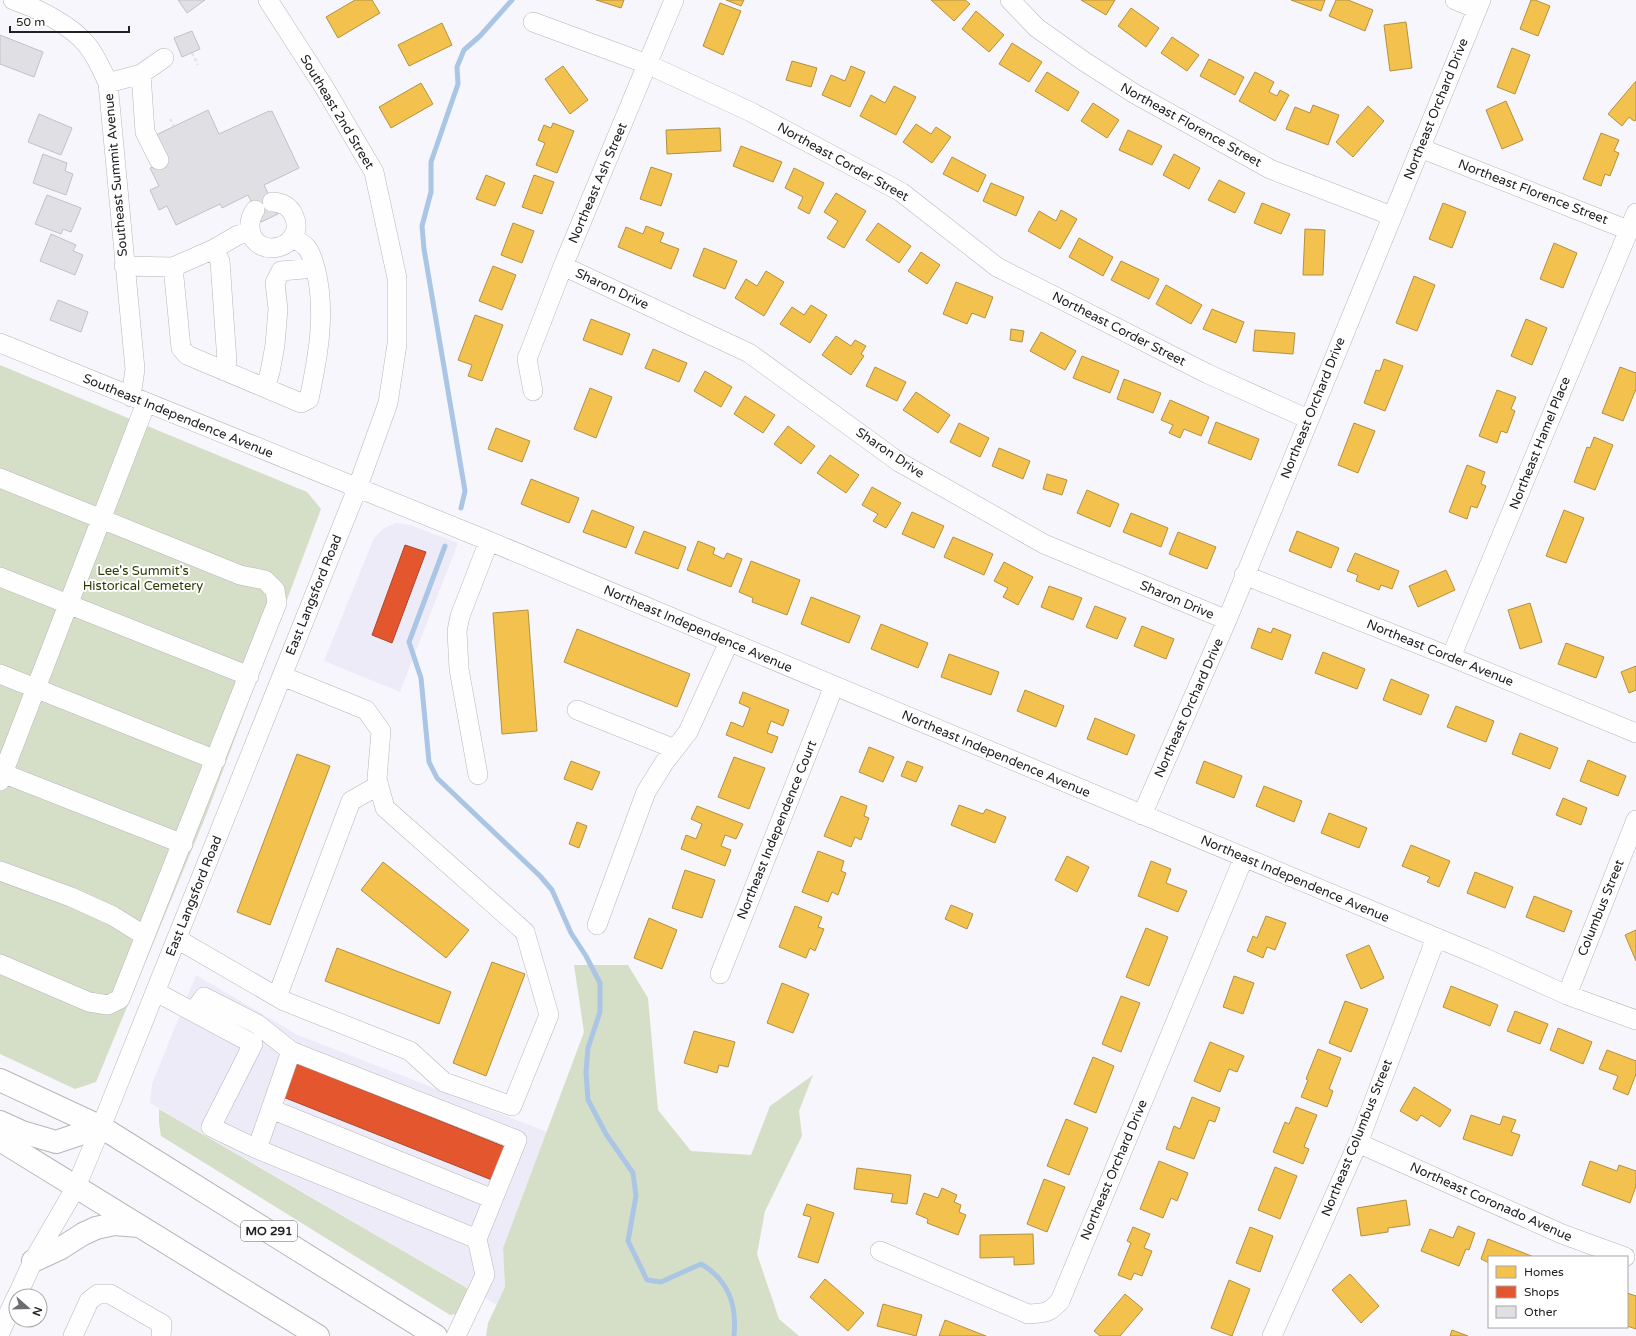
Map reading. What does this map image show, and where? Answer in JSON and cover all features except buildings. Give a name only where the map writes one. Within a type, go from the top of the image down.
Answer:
[{"type":"main road","name":"MO 291","points":[[0,1080],[101,1127],[436,1336]]},
{"type":"main road","points":[[0,1122],[22,1132],[56,1142],[101,1127]]},
{"type":"main road","points":[[0,1140],[318,1336]]},
{"type":"main road","points":[[33,1260],[61,1248],[83,1234],[96,1228],[114,1224],[139,1226]]},
{"type":"street","name":"Southeast Summit Avenue","points":[[1,775],[36,689],[101,519],[138,400],[124,266],[108,83],[86,45],[76,35],[62,24],[13,0]]},
{"type":"street","name":"Southeast 2nd Street","points":[[268,0],[324,87],[374,172],[397,278],[397,344],[388,403],[357,489]]},
{"type":"street","name":"Northeast Ash Street","points":[[533,391],[527,359],[563,266],[674,0]]},
{"type":"street","name":"Northeast Florence Street","points":[[1010,0],[1037,28],[1085,62],[1135,94],[1270,169],[1392,216]]},
{"type":"street","points":[[1455,0],[1479,4]]},
{"type":"street","name":"Northeast Orchard Drive","points":[[1142,815],[1227,620],[1244,575],[1479,4]]},
{"type":"street","name":"Northeast Corder Street","points":[[532,22],[647,64],[751,112],[901,192],[997,267],[1208,374],[1308,419]]},
{"type":"street","points":[[108,83],[140,74],[164,58]]},
{"type":"street","points":[[140,74],[145,132],[159,160]]},
{"type":"street","name":"Northeast Florence Street","points":[[1420,148],[1628,230]]},
{"type":"street","points":[[285,205],[293,212],[296,223],[295,233],[285,245],[275,248],[260,245],[256,242],[251,232],[250,222],[264,206],[285,205]]},
{"type":"street","points":[[1628,230],[1636,213]]},
{"type":"street","name":"Northeast Hamel Place","points":[[1451,657],[1628,230]]},
{"type":"street","points":[[124,266],[173,267],[214,249],[238,235],[251,232]]},
{"type":"street","points":[[173,267],[181,348],[187,355],[301,403],[309,399],[317,359],[321,317],[320,287],[308,250],[301,242],[292,238]]},
{"type":"street","points":[[214,249],[220,262],[227,362],[224,371]]},
{"type":"street","name":"Sharon Drive","points":[[563,266],[748,353],[899,462],[1044,544],[1227,620]]},
{"type":"street","points":[[265,388],[270,372],[275,345],[278,309],[275,283],[281,271],[315,268]]},
{"type":"street","name":"Southeast Independence Avenue","points":[[0,344],[357,489]]},
{"type":"street","points":[[0,478],[240,575],[265,580],[275,590],[277,603],[183,844],[120,999],[108,1005],[89,1002],[0,964]]},
{"type":"street","name":"Northeast Independence Avenue","points":[[357,489],[489,541],[1244,857],[1567,995],[1636,1020]]},
{"type":"street","name":"East Langsford Road","points":[[20,1288],[33,1260],[76,1187],[156,992],[357,489]]},
{"type":"street","points":[[478,775],[459,669],[458,630],[460,616],[489,541]]},
{"type":"street","name":"Northeast Corder Avenue","points":[[1244,575],[1451,657],[1636,733]]},
{"type":"street","points":[[0,577],[249,676]]},
{"type":"street","points":[[597,925],[646,792],[664,763],[688,732],[729,642]]},
{"type":"street","points":[[0,674],[216,760]]},
{"type":"street","points":[[177,939],[277,997],[410,1051],[444,1082],[512,1106],[549,1015],[525,932],[385,808],[378,779],[381,731],[366,710],[282,676]]},
{"type":"street","name":"Northeast Independence Court","points":[[720,974],[834,686]]},
{"type":"street","points":[[577,710],[674,749]]},
{"type":"street","points":[[1,775],[183,844]]},
{"type":"street","points":[[277,997],[351,800],[379,785]]},
{"type":"street","name":"Columbus Street","points":[[1567,995],[1636,820]]},
{"type":"street","name":"Northeast Orchard Drive","points":[[880,1251],[1028,1314],[1051,1311],[1060,1301],[1244,857]]},
{"type":"street","points":[[0,871],[113,916],[145,936]]},
{"type":"street","name":"Northeast Columbus Street","points":[[1273,1336],[1358,1143],[1436,938]]},
{"type":"street","points":[[156,992],[194,1011],[253,1044],[211,1126],[256,1148],[477,1239]]},
{"type":"street","points":[[194,1011],[204,997],[257,1024],[291,1052],[517,1140],[477,1239],[485,1275],[456,1336]]},
{"type":"street","points":[[256,1148],[291,1052]]},
{"type":"street","points":[[271,1109],[493,1199]]},
{"type":"street","name":"Northeast Coronado Avenue","points":[[1358,1143],[1562,1234],[1623,1256]]},
{"type":"street","points":[[73,1336],[89,1301],[98,1294],[110,1294],[162,1324],[161,1336]]},
{"type":"street","name":"East Langsford Road","points":[[0,1333],[8,1315]]},
{"type":"path","points":[[192,53],[198,65]]},
{"type":"path","points":[[170,119],[174,126]]},
{"type":"shaded area","points":[[396,523],[410,525],[458,543],[400,692],[324,661],[374,538],[384,528]]},
{"type":"shaded area","points":[[196,975],[298,1035],[547,1132],[503,1248],[505,1287],[497,1305],[150,1103],[152,1084]]},
{"type":"green space","name":"Lee's Summit's Historical Cemetery","points":[[0,365],[307,492],[321,509],[207,813],[96,1082],[75,1089],[0,1054]]},
{"type":"green space","points":[[574,965],[628,965],[648,998],[658,1110],[691,1151],[751,1155],[770,1106],[813,1075],[799,1111],[802,1136],[765,1211],[757,1254],[779,1319],[799,1336],[486,1336],[488,1323],[505,1287],[503,1248],[584,1032]]},
{"type":"green space","points":[[159,1109],[467,1288],[467,1300],[462,1313],[450,1315],[161,1136]]},
{"type":"waterway","points":[[461,508],[465,491],[424,249],[422,226],[431,192],[431,162],[458,84],[457,67],[464,50],[480,36],[512,0]]},
{"type":"waterway","points":[[445,546],[409,642],[421,678],[429,762],[437,778],[540,876],[552,890],[571,933],[586,956],[600,983],[600,1012],[588,1048],[586,1072],[588,1100],[606,1134],[633,1173],[636,1196],[628,1241],[647,1280],[661,1282],[701,1264],[711,1270],[725,1286],[729,1294],[734,1314],[734,1336]]}]
